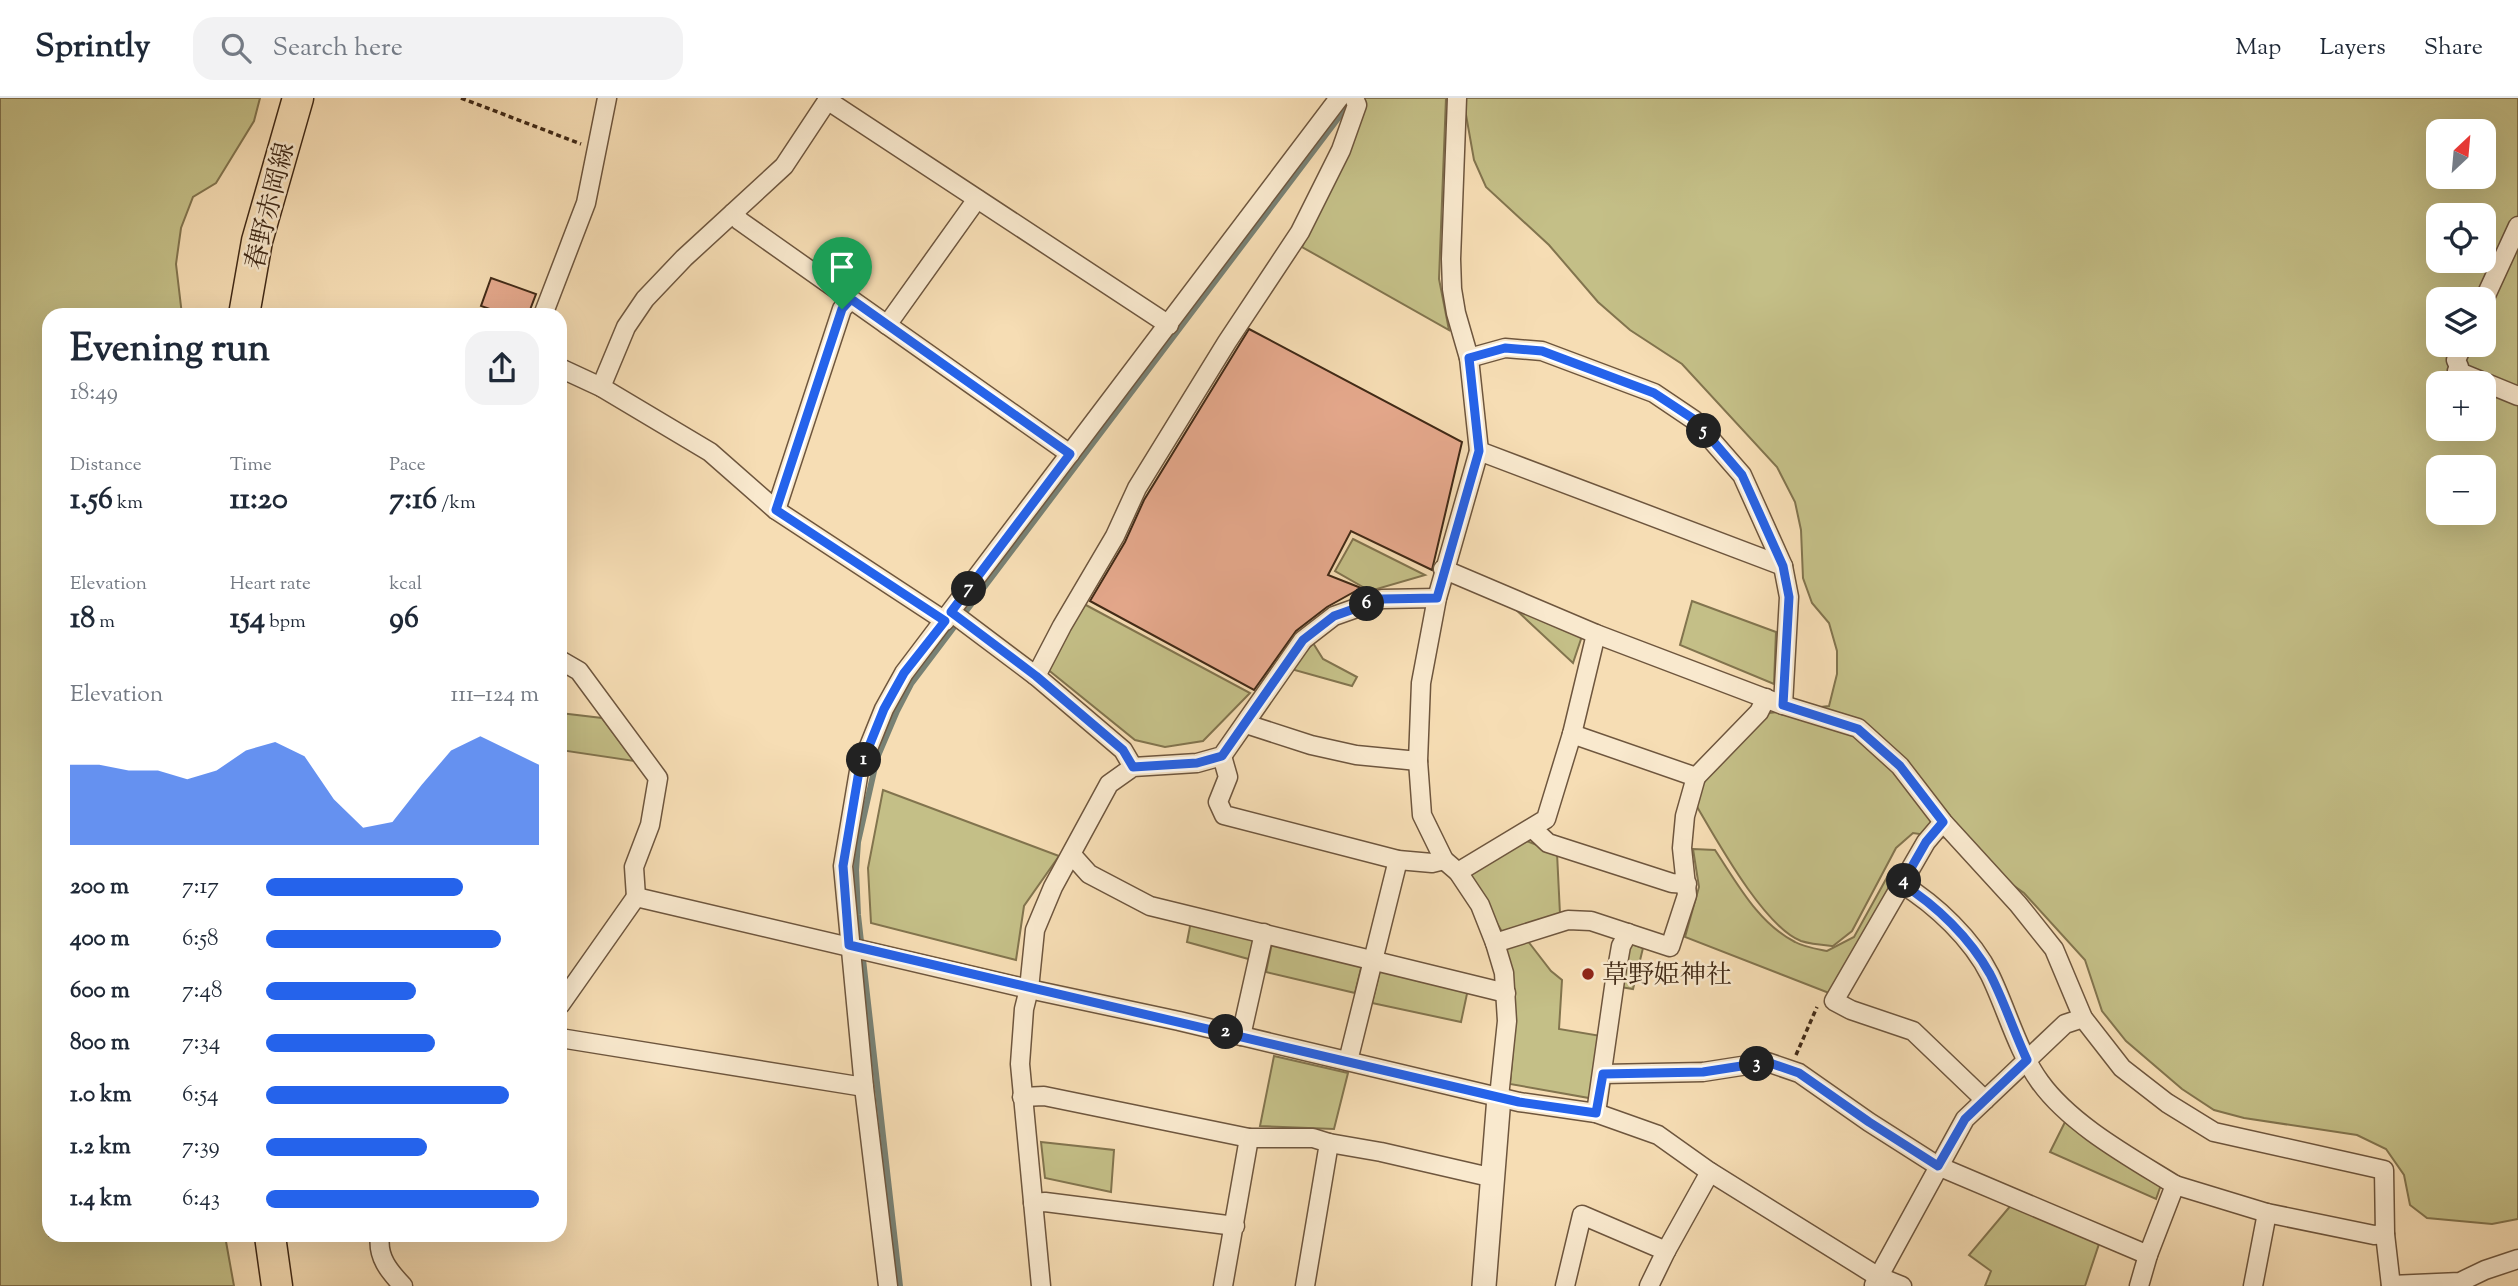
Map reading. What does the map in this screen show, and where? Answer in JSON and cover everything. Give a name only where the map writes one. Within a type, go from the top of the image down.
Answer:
[{"type":"main road","name":"春野赤岡線","points":[[245,308],[257,241],[298,98]]},
{"type":"main road","points":[[271,1242],[277,1286]]},
{"type":"street","points":[[546,308],[586,203],[607,98]]},
{"type":"street","points":[[888,1286],[864,1087],[858,948],[843,866],[859,771],[884,709],[904,673],[1339,98]]},
{"type":"street","points":[[1036,676],[1115,536],[1137,488],[1227,342],[1300,232],[1341,150],[1357,105],[1354,98]]},
{"type":"street","points":[[1457,98],[1452,289],[1469,358],[1479,451],[1443,569],[1437,598],[1421,683],[1418,761],[1422,815],[1444,860],[1458,872],[1480,905],[1504,973],[1507,1021],[1484,1286]]},
{"type":"street","points":[[601,387],[626,327],[645,299],[684,258],[784,166],[828,99],[1169,325]]},
{"type":"street","points":[[887,325],[977,199]]},
{"type":"street","points":[[733,213],[740,221],[1070,454]]},
{"type":"street","points":[[2490,287],[2518,226]]},
{"type":"street","points":[[776,510],[842,309],[851,299]]},
{"type":"street","points":[[1469,358],[1505,348],[1542,351],[1654,393],[1695,420],[1742,475],[1783,566],[1789,597],[1783,705]]},
{"type":"street","points":[[2457,357],[2457,370],[2518,396]]},
{"type":"street","points":[[567,372],[601,387],[710,452],[776,510],[948,617],[1036,676],[1123,750],[1133,767]]},
{"type":"street","points":[[1479,451],[1783,566]]},
{"type":"street","points":[[1443,569],[1596,634],[1783,705],[1858,729],[1900,766],[1943,822],[2018,904],[2054,949],[2083,1018],[2122,1068],[2167,1103],[2214,1132],[2384,1170],[2385,1234],[2391,1286],[2460,1282],[2518,1259]]},
{"type":"street","points":[[1041,1286],[1022,1097],[1020,1064],[1024,1009],[1029,989],[1035,930],[1053,887],[1109,784],[1133,767],[1197,763],[1222,756],[1303,640],[1334,616],[1382,599],[1437,598]]},
{"type":"street","points":[[1458,872],[1546,819],[1572,733],[1596,634]]},
{"type":"street","points":[[567,664],[579,671],[658,778],[650,825],[634,867],[636,897],[567,996]]},
{"type":"street","points":[[1495,943],[1568,920],[1591,921],[1670,947],[1687,894],[1682,848],[1685,816],[1696,777],[1759,712],[1766,698]]},
{"type":"street","points":[[1246,724],[1311,745],[1356,755],[1418,761]]},
{"type":"street","points":[[1572,733],[1696,777]]},
{"type":"street","points":[[1222,756],[1228,777],[1219,802],[1223,815],[1398,860],[1432,863],[1444,860]]},
{"type":"street","points":[[1943,822],[1926,842],[1834,1001],[1851,1010],[1913,1031],[1985,1100]]},
{"type":"street","points":[[1532,828],[1548,843],[1672,883],[1687,884]]},
{"type":"street","points":[[1072,855],[1089,874],[1150,906],[1506,993]]},
{"type":"street","points":[[1348,1061],[1398,860]]},
{"type":"street","points":[[1902,884],[1914,891],[1962,934],[1989,973],[2027,1060],[2040,1083],[2073,1115],[2125,1154],[2175,1185],[2267,1213],[2374,1235],[2385,1234]]},
{"type":"street","points":[[636,897],[1499,1097],[1596,1113],[1658,1135],[1875,1281],[1902,1286]]},
{"type":"street","points":[[1241,1036],[1264,933]]},
{"type":"street","points":[[1596,1113],[1621,946],[1628,933]]},
{"type":"street","points":[[1875,1281],[1965,1119],[2065,1024],[2083,1018]]},
{"type":"street","points":[[567,1039],[864,1087]]},
{"type":"street","points":[[1603,1074],[1703,1072],[1767,1062],[1799,1073],[1938,1166],[2148,1255]]},
{"type":"street","points":[[1022,1097],[1044,1096],[1249,1138],[1313,1138],[1494,1178]]},
{"type":"street","points":[[1223,1286],[1249,1138]]},
{"type":"street","points":[[1305,1286],[1329,1143]]},
{"type":"street","points":[[1649,1286],[1710,1172]]},
{"type":"street","points":[[2139,1286],[2175,1185]]},
{"type":"street","points":[[1033,1203],[1045,1202],[1235,1226]]},
{"type":"street","points":[[2253,1286],[2267,1213]]},
{"type":"street","points":[[1565,1286],[1582,1215],[1666,1251]]},
{"type":"street","points":[[379,1242],[378,1248],[389,1271],[403,1286]]},
{"type":"path","points":[[461,98],[597,150]]},
{"type":"path","points":[[1789,1070],[1818,1004],[1834,1001]]},
{"type":"shaded area","points":[[0,98],[260,98],[254,121],[216,183],[193,197],[181,228],[176,264],[181,308],[42,308],[42,1242],[226,1242],[234,1286],[0,1286]]},
{"type":"shaded area","points":[[1365,98],[1446,98],[1439,279],[1449,330],[1302,247],[1354,131]]},
{"type":"shaded area","points":[[1463,98],[2518,98],[2518,1219],[2492,1224],[2427,1218],[2410,1205],[2404,1175],[2386,1149],[2357,1135],[2244,1118],[2214,1110],[2182,1089],[2126,1041],[2102,1011],[2085,960],[2024,893],[1947,838],[1913,833],[1896,848],[1852,931],[1833,946],[1801,941],[1772,919],[1728,859],[1696,805],[1702,783],[1769,713],[1829,706],[1837,674],[1837,651],[1829,623],[1812,603],[1803,578],[1801,530],[1795,502],[1777,467],[1682,364],[1630,330],[1598,302],[1549,245],[1486,187],[1474,160]]},
{"type":"shaded area","points":[[1353,539],[1425,575],[1370,591],[1335,571]]},
{"type":"shaded area","points":[[1692,601],[1776,632],[1774,684],[1680,645]]},
{"type":"shaded area","points":[[1084,604],[1250,693],[1203,741],[1165,747],[1135,740],[1046,668]]},
{"type":"shaded area","points":[[1513,607],[1582,636],[1573,663]]},
{"type":"shaded area","points":[[1313,643],[1323,659],[1357,677],[1352,686],[1291,669]]},
{"type":"shaded area","points":[[567,714],[602,718],[634,761],[567,751]]},
{"type":"shaded area","points":[[883,790],[1059,856],[1024,906],[1016,960],[871,923],[868,868]]},
{"type":"shaded area","points":[[1524,840],[1557,853],[1560,914],[1504,935],[1468,875]]},
{"type":"shaded area","points":[[1693,849],[1715,850],[1749,901],[1782,934],[1802,945],[1827,951],[1854,937],[1890,872],[1902,884],[1829,993],[1685,937],[1699,887]]},
{"type":"shaded area","points":[[1191,921],[1257,941],[1252,960],[1187,942]]},
{"type":"shaded area","points":[[1527,940],[1551,971],[1562,980],[1559,1029],[1601,1036],[1589,1098],[1510,1084],[1516,1015],[1505,949]]},
{"type":"shaded area","points":[[1272,943],[1362,964],[1355,993],[1266,972]]},
{"type":"shaded area","points":[[1629,943],[1643,948],[1633,989],[1620,987]]},
{"type":"shaded area","points":[[1380,970],[1468,989],[1461,1022],[1372,1003]]},
{"type":"shaded area","points":[[1274,1056],[1348,1073],[1334,1129],[1260,1126]]},
{"type":"shaded area","points":[[2065,1122],[2161,1185],[2156,1199],[2050,1152]]},
{"type":"shaded area","points":[[1041,1142],[1114,1150],[1111,1192],[1045,1178]]},
{"type":"shaded area","points":[[2012,1204],[2099,1244],[2085,1286],[1985,1286],[1991,1271],[1969,1255]]},
{"type":"building","points":[[491,278],[536,294],[531,308],[481,306]]},
{"type":"building","points":[[1249,329],[1462,442],[1432,570],[1351,531],[1328,575],[1361,588],[1327,607],[1296,631],[1254,690],[1090,601],[1125,542],[1144,500]]},
{"type":"waterway","points":[[900,1286],[858,915],[856,870],[858,842],[877,758],[911,684],[1352,100]]},
{"type":"place","name":"草野姫神社","points":[[1588,974]]},
{"type":"route","points":[[851,299],[1070,454],[951,612],[1036,676],[1123,750],[1133,767],[1197,763],[1222,756],[1303,640],[1334,616],[1382,599],[1437,598],[1443,569],[1479,451],[1469,358],[1505,348],[1542,351],[1654,393],[1695,420],[1742,475],[1783,566],[1789,597],[1783,705],[1858,729],[1900,766],[1943,822],[1926,842],[1902,884],[1914,891],[1962,934],[1989,973],[2027,1060],[1965,1119],[1938,1166],[1799,1073],[1767,1062],[1703,1072],[1603,1074],[1596,1113],[1519,1102],[849,945],[843,866],[859,771],[884,709],[904,673],[945,621],[926,606],[776,510],[842,309],[851,299]]}]
